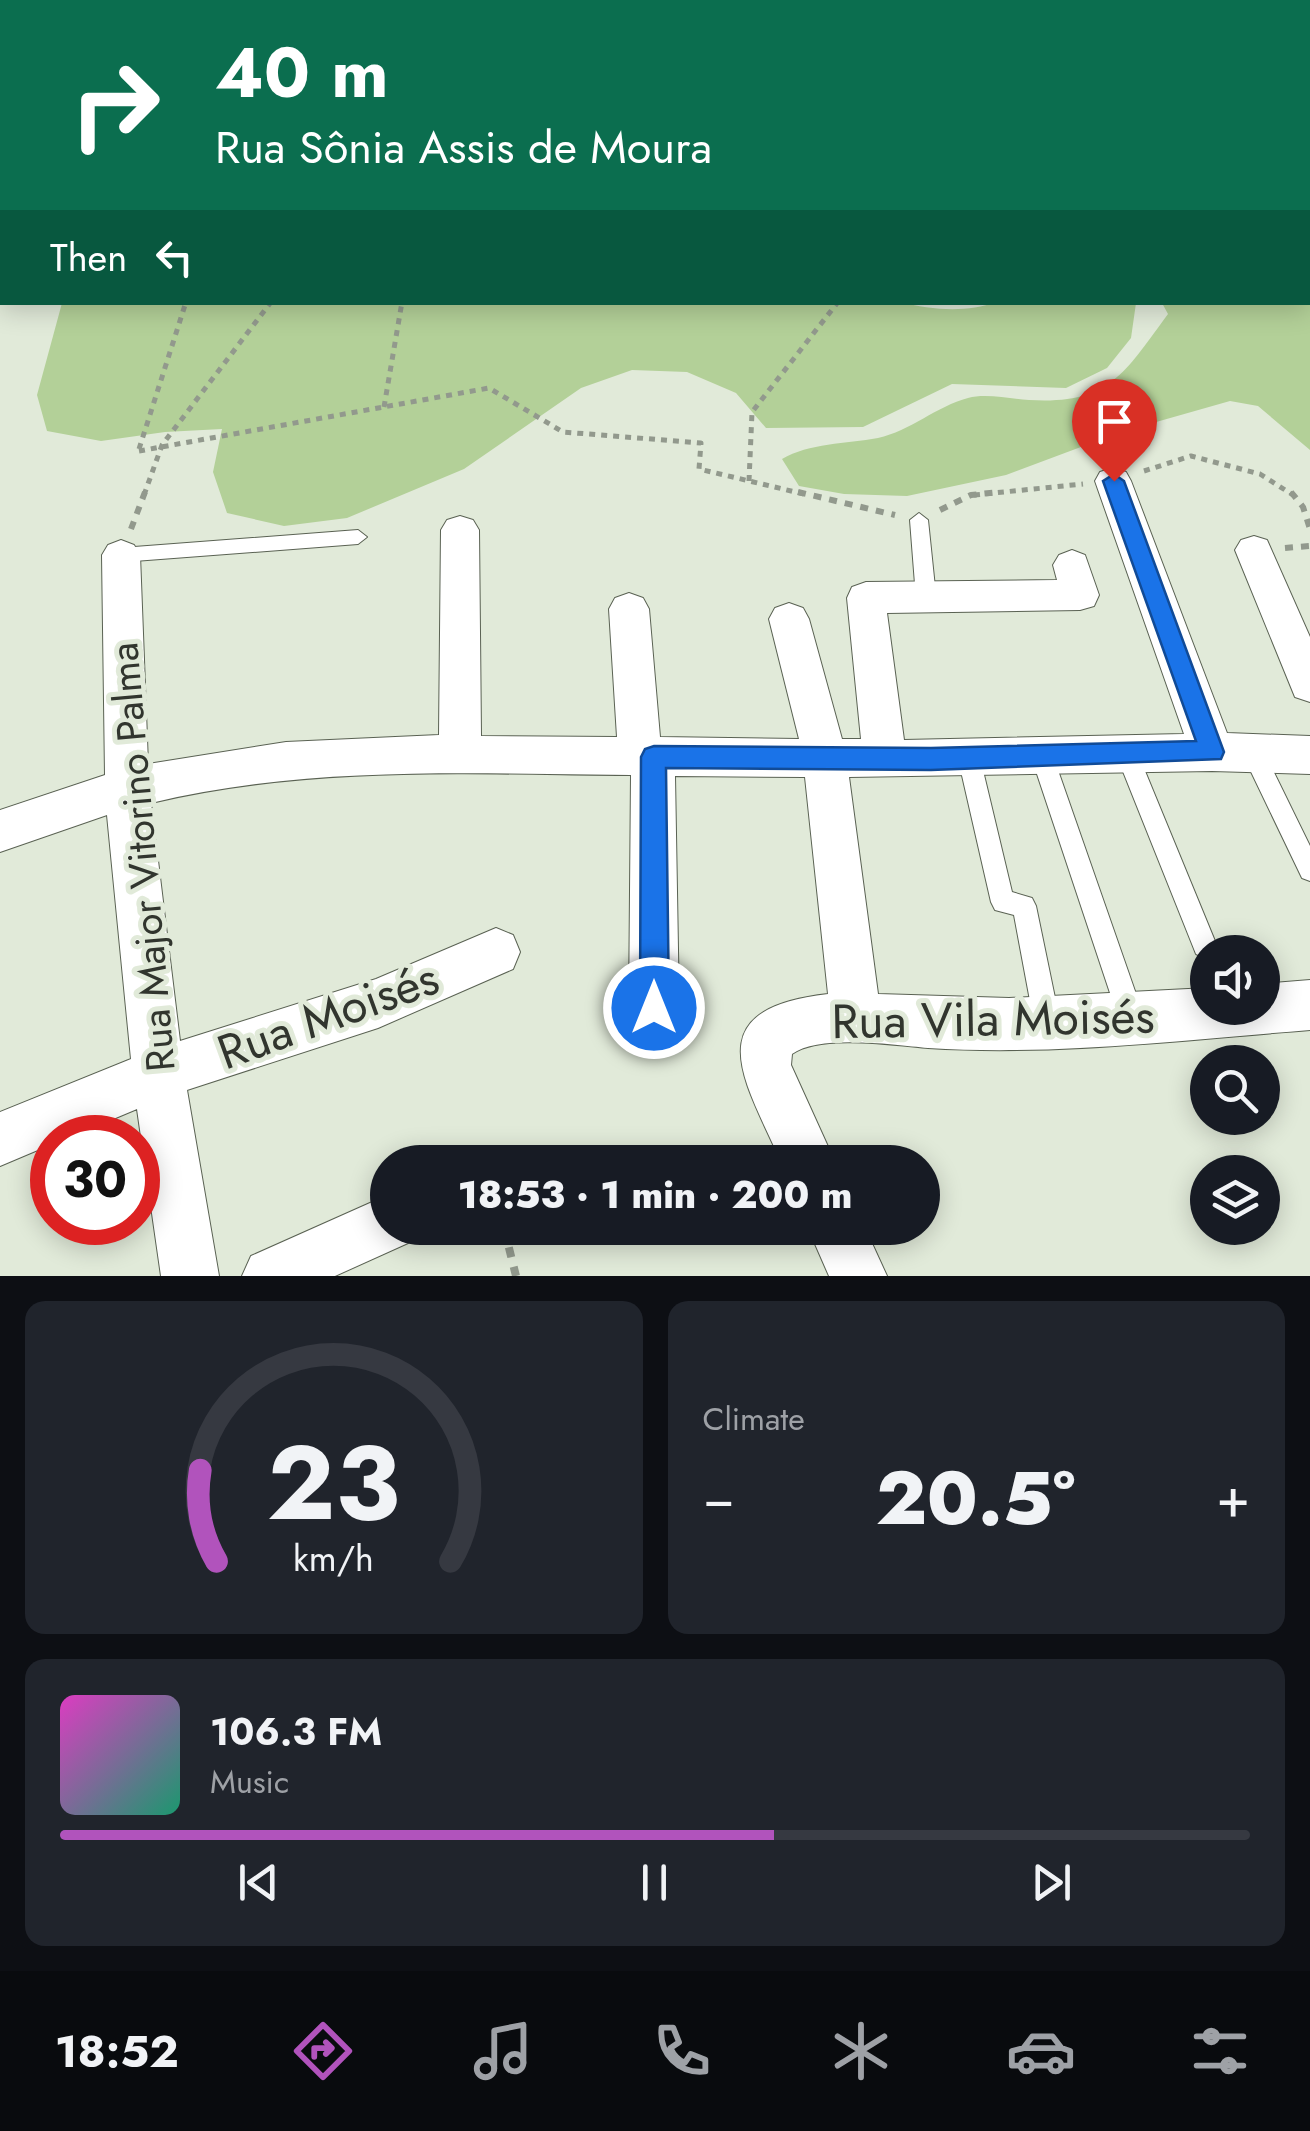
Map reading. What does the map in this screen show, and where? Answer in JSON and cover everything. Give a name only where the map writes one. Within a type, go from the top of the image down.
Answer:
[{"type":"street","points":[[1114,481],[1233,752]]},
{"type":"street","points":[[460,530],[460,756]]},
{"type":"street","points":[[1254,550],[1310,685]]},
{"type":"street","name":"Rua Major Vitorino Palma","points":[[120,555],[128,789],[158,1074],[190,1276]]},
{"type":"street","points":[[885,758],[866,598],[926,597],[1076,580]]},
{"type":"street","points":[[630,609],[647,756],[654,1008]]},
{"type":"street","points":[[789,619],[825,757],[856,1018]]},
{"type":"street","points":[[0,831],[128,789],[210,770],[294,758],[380,754],[968,758],[1310,754]]},
{"type":"street","name":"Rua Moisés","points":[[0,1139],[158,1074],[378,1003],[496,952]]},
{"type":"street","name":"Rua Vila Moisés","points":[[800,1145],[766,1068],[763,1051],[776,1033],[792,1025],[856,1018],[913,1024],[1047,1023],[1310,1006]]},
{"type":"street","points":[[271,1276],[370,1231]]},
{"type":"street","points":[[844,1245],[858,1276]]},
{"type":"lane","points":[[919,520],[926,597]]},
{"type":"lane","points":[[120,555],[358,536]]},
{"type":"lane","points":[[1233,752],[1310,870]]},
{"type":"lane","points":[[1127,754],[1201,935]]},
{"type":"lane","points":[[1042,756],[1132,1018]]},
{"type":"lane","points":[[968,758],[1002,902],[1024,906],[1047,1023]]},
{"type":"path","points":[[185,305],[139,450],[490,388],[563,432],[701,442],[699,469],[919,520]]},
{"type":"path","points":[[120,555],[162,445],[269,305]]},
{"type":"path","points":[[384,407],[401,305]]},
{"type":"path","points":[[749,481],[752,412],[836,305]]},
{"type":"path","points":[[508,1245],[516,1276]]},
{"type":"green space","points":[[61,305],[915,305],[949,309],[984,305],[1136,305],[1131,338],[1107,368],[1066,388],[952,384],[863,427],[766,428],[736,393],[687,372],[632,370],[581,388],[464,469],[347,518],[284,526],[227,513],[213,472],[222,429],[101,441],[47,431],[37,395]]},
{"type":"green space","points":[[1163,305],[1310,305],[1310,450],[1258,406],[1230,401],[1121,432],[1006,475],[907,496],[844,494],[799,486],[782,459],[804,450],[890,435],[968,398],[1079,397],[1113,381],[1168,314]]},
{"type":"route","points":[[654,1008],[654,757],[931,759],[1212,752],[1114,481]]}]
